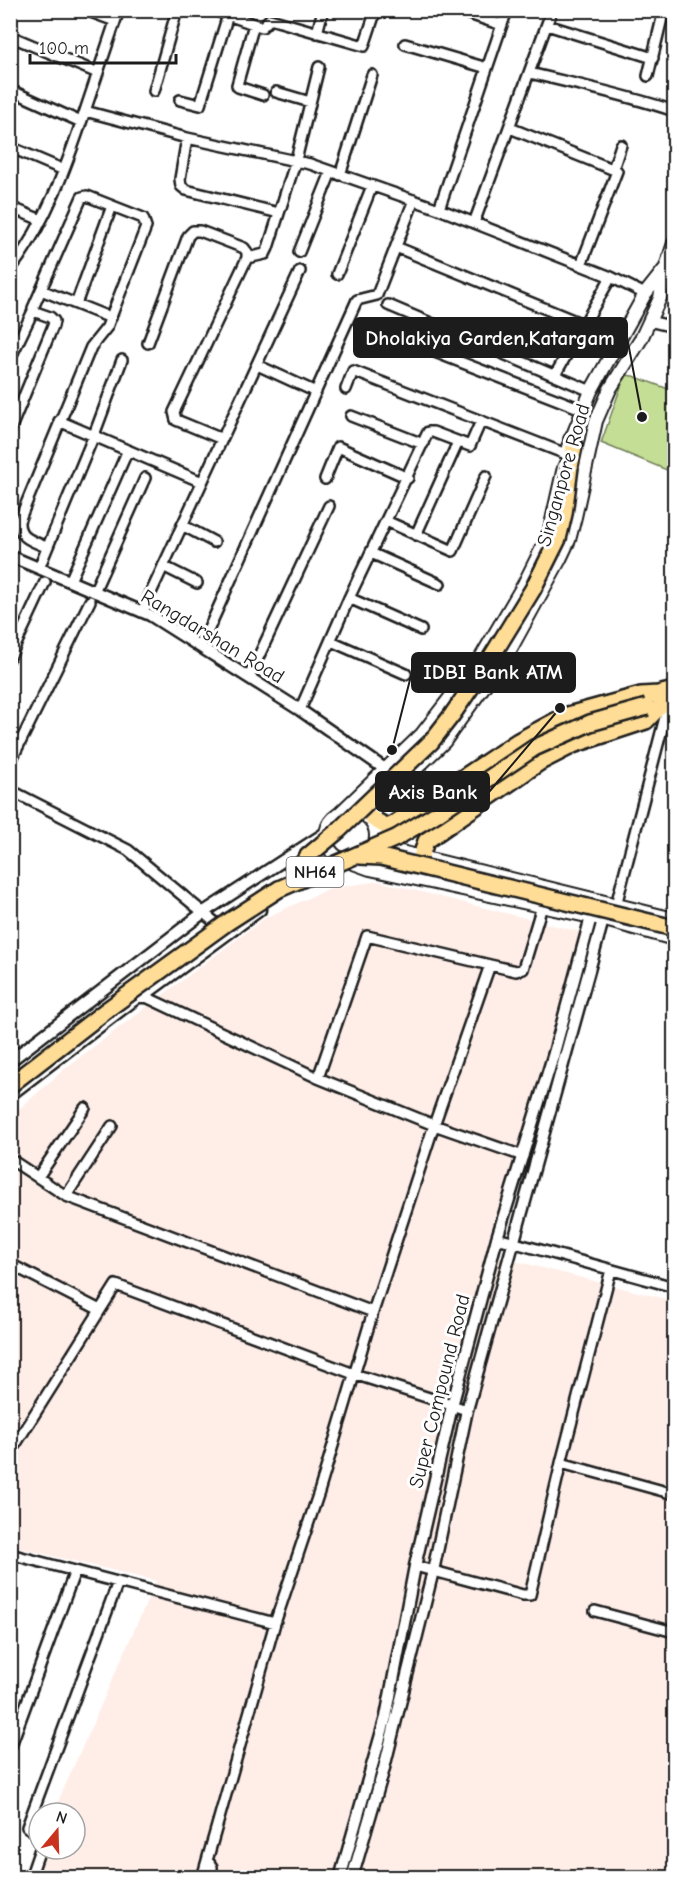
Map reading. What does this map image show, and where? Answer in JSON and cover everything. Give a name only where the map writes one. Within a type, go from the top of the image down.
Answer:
[{"type":"highway","points":[[297,871],[308,856],[339,830],[431,741],[487,664],[533,589],[558,539],[564,514],[570,454]]},
{"type":"highway","points":[[374,826],[392,825],[518,741],[555,721],[641,695],[661,700],[646,721],[573,745],[540,762],[426,841],[422,856]]},
{"type":"highway","name":"NH64","points":[[10,1074],[157,963],[311,862],[382,835],[412,819],[529,741],[557,727],[586,716],[661,700]]},
{"type":"highway","name":"NH64","points":[[10,1085],[108,1009],[228,922],[279,889],[396,838],[534,748],[590,723],[661,700]]},
{"type":"highway","points":[[350,859],[381,857],[675,928]]},
{"type":"main road","name":"Singanpore Road","points":[[350,859],[353,861],[368,855],[373,849],[375,808],[444,742],[510,650],[569,540],[596,421],[610,389],[641,339],[660,298],[666,267],[675,243]]},
{"type":"main road","name":"Singanpore Road","points":[[327,832],[333,819],[422,734],[480,659],[524,584],[549,534],[570,454],[591,391],[645,294],[666,267]]},
{"type":"main road","points":[[339,814],[355,812],[363,814],[393,850],[675,919]]},
{"type":"main road","points":[[327,832],[327,843],[331,851],[369,868],[542,906],[675,939]]},
{"type":"street","points":[[85,10],[115,21]]},
{"type":"street","points":[[10,270],[41,220],[64,170],[119,10]]},
{"type":"street","points":[[154,91],[177,10]]},
{"type":"street","points":[[317,33],[323,10]]},
{"type":"street","points":[[180,100],[200,105],[220,12],[264,27],[271,15],[317,33],[364,46],[376,10]]},
{"type":"street","points":[[458,10],[502,25]]},
{"type":"street","points":[[439,209],[507,10]]},
{"type":"street","points":[[474,223],[552,10]]},
{"type":"street","points":[[648,76],[664,10]]},
{"type":"street","points":[[254,24],[237,85],[263,94]]},
{"type":"street","points":[[547,25],[653,58]]},
{"type":"street","points":[[10,36],[98,73]]},
{"type":"street","points":[[405,44],[488,68]]},
{"type":"street","points":[[247,258],[265,254],[296,160],[319,67]]},
{"type":"street","points":[[530,73],[602,92],[636,98],[675,111]]},
{"type":"street","points":[[299,252],[335,173],[372,75]]},
{"type":"street","points":[[10,90],[81,122]]},
{"type":"street","points":[[276,92],[310,102]]},
{"type":"street","points":[[85,111],[187,138],[296,160],[439,209],[611,276],[645,294]]},
{"type":"street","points":[[510,128],[617,171],[581,265]]},
{"type":"street","points":[[187,138],[180,179],[181,186],[186,190],[279,213]]},
{"type":"street","points":[[613,169],[621,146]]},
{"type":"street","points":[[10,147],[64,170]]},
{"type":"street","points":[[337,274],[372,186]]},
{"type":"street","points":[[33,308],[82,197],[87,196],[143,218],[146,227],[111,318],[107,327],[91,347],[19,521],[19,529],[23,535],[46,547]]},
{"type":"street","points":[[201,646],[357,300],[378,294],[414,200]]},
{"type":"street","points":[[76,304],[112,206]]},
{"type":"street","points":[[10,207],[41,220]]},
{"type":"street","points":[[148,343],[188,236],[193,231],[200,231],[244,248],[247,258],[174,412],[176,420],[222,439]]},
{"type":"street","points":[[396,247],[585,325]]},
{"type":"street","points":[[142,612],[300,271]]},
{"type":"street","points":[[555,375],[611,276]]},
{"type":"street","points":[[41,290],[111,318]]},
{"type":"street","points":[[387,305],[591,391]]},
{"type":"street","points":[[10,359],[29,315],[33,311],[50,317],[54,321],[10,430]]},
{"type":"street","points":[[649,321],[675,327]]},
{"type":"street","points":[[396,337],[584,410]]},
{"type":"street","points":[[39,568],[122,360]]},
{"type":"street","points":[[257,365],[316,392]]},
{"type":"street","points":[[346,389],[353,371],[570,454]]},
{"type":"street","points":[[351,416],[423,444]]},
{"type":"street","points":[[59,421],[202,482]]},
{"type":"street","points":[[300,710],[349,598],[428,432],[431,431],[471,446],[482,421]]},
{"type":"street","points":[[416,535],[458,442]]},
{"type":"street","points":[[325,478],[338,447],[408,478]]},
{"type":"street","points":[[70,582],[128,450]]},
{"type":"street","points":[[386,521],[453,551],[486,476]]},
{"type":"street","points":[[10,763],[92,596],[145,478]]},
{"type":"street","points":[[249,677],[329,506]]},
{"type":"street","points":[[182,525],[214,542]]},
{"type":"street","points":[[370,553],[440,584]]},
{"type":"street","name":"Rangdarshan Road","points":[[10,556],[70,582],[92,596],[142,612],[249,677],[385,769]]},
{"type":"street","points":[[163,566],[197,583]]},
{"type":"street","points":[[10,657],[45,582]]},
{"type":"street","points":[[349,598],[421,630]]},
{"type":"street","points":[[331,641],[406,674]]},
{"type":"street","points":[[602,920],[616,904],[661,700]]},
{"type":"street","points":[[10,790],[128,850],[228,933]]},
{"type":"street","points":[[10,1061],[204,912],[327,832]]},
{"type":"street","points":[[10,1095],[138,997],[145,996],[278,896],[350,859]]},
{"type":"street","points":[[318,1078],[367,936],[516,971],[523,969],[542,906]]},
{"type":"street","name":"Super Compound Road","points":[[339,1878],[386,1717],[415,1566],[452,1406],[497,1238],[554,1053],[602,920]]},
{"type":"street","name":"Super Compound Road","points":[[352,1878],[383,1772],[433,1571],[466,1410],[568,1053],[602,920]]},
{"type":"street","points":[[202,1878],[275,1623],[319,1492],[373,1312],[434,1125],[490,965]]},
{"type":"street","points":[[145,996],[318,1078],[434,1125],[523,1156]]},
{"type":"street","points":[[38,1177],[85,1108]]},
{"type":"street","points":[[66,1196],[112,1126]]},
{"type":"street","points":[[10,1159],[66,1196],[373,1312]]},
{"type":"street","points":[[497,1238],[675,1287]]},
{"type":"street","points":[[10,1264],[100,1310]]},
{"type":"street","points":[[415,1566],[526,1596],[530,1594],[611,1270]]},
{"type":"street","points":[[10,1453],[116,1286],[354,1374],[466,1410]]},
{"type":"street","points":[[561,1463],[675,1494]]},
{"type":"street","points":[[10,1554],[275,1623]]},
{"type":"street","points":[[10,1748],[75,1571]]},
{"type":"street","points":[[37,1801],[118,1582]]},
{"type":"street","points":[[595,1611],[675,1632]]},
{"type":"street","points":[[30,1878],[36,1861]]},
{"type":"street","points":[[208,1862],[212,1867],[213,1878]]},
{"type":"shaded area","points":[[378,881],[581,932],[489,1253],[674,1301],[674,1877],[34,1877],[39,1861],[87,1861],[87,1801],[58,1801],[156,1581],[11,1546],[11,1116],[68,1066],[265,918],[328,889]]},
{"type":"green space","points":[[625,375],[674,391],[674,473],[601,443]]},
{"type":"place","name":"Dholakiya Garden,Katargam","points":[[642,417]]},
{"type":"place","name":"Axis Bank","points":[[560,708]]},
{"type":"place","name":"IDBI Bank ATM","points":[[392,750]]}]
